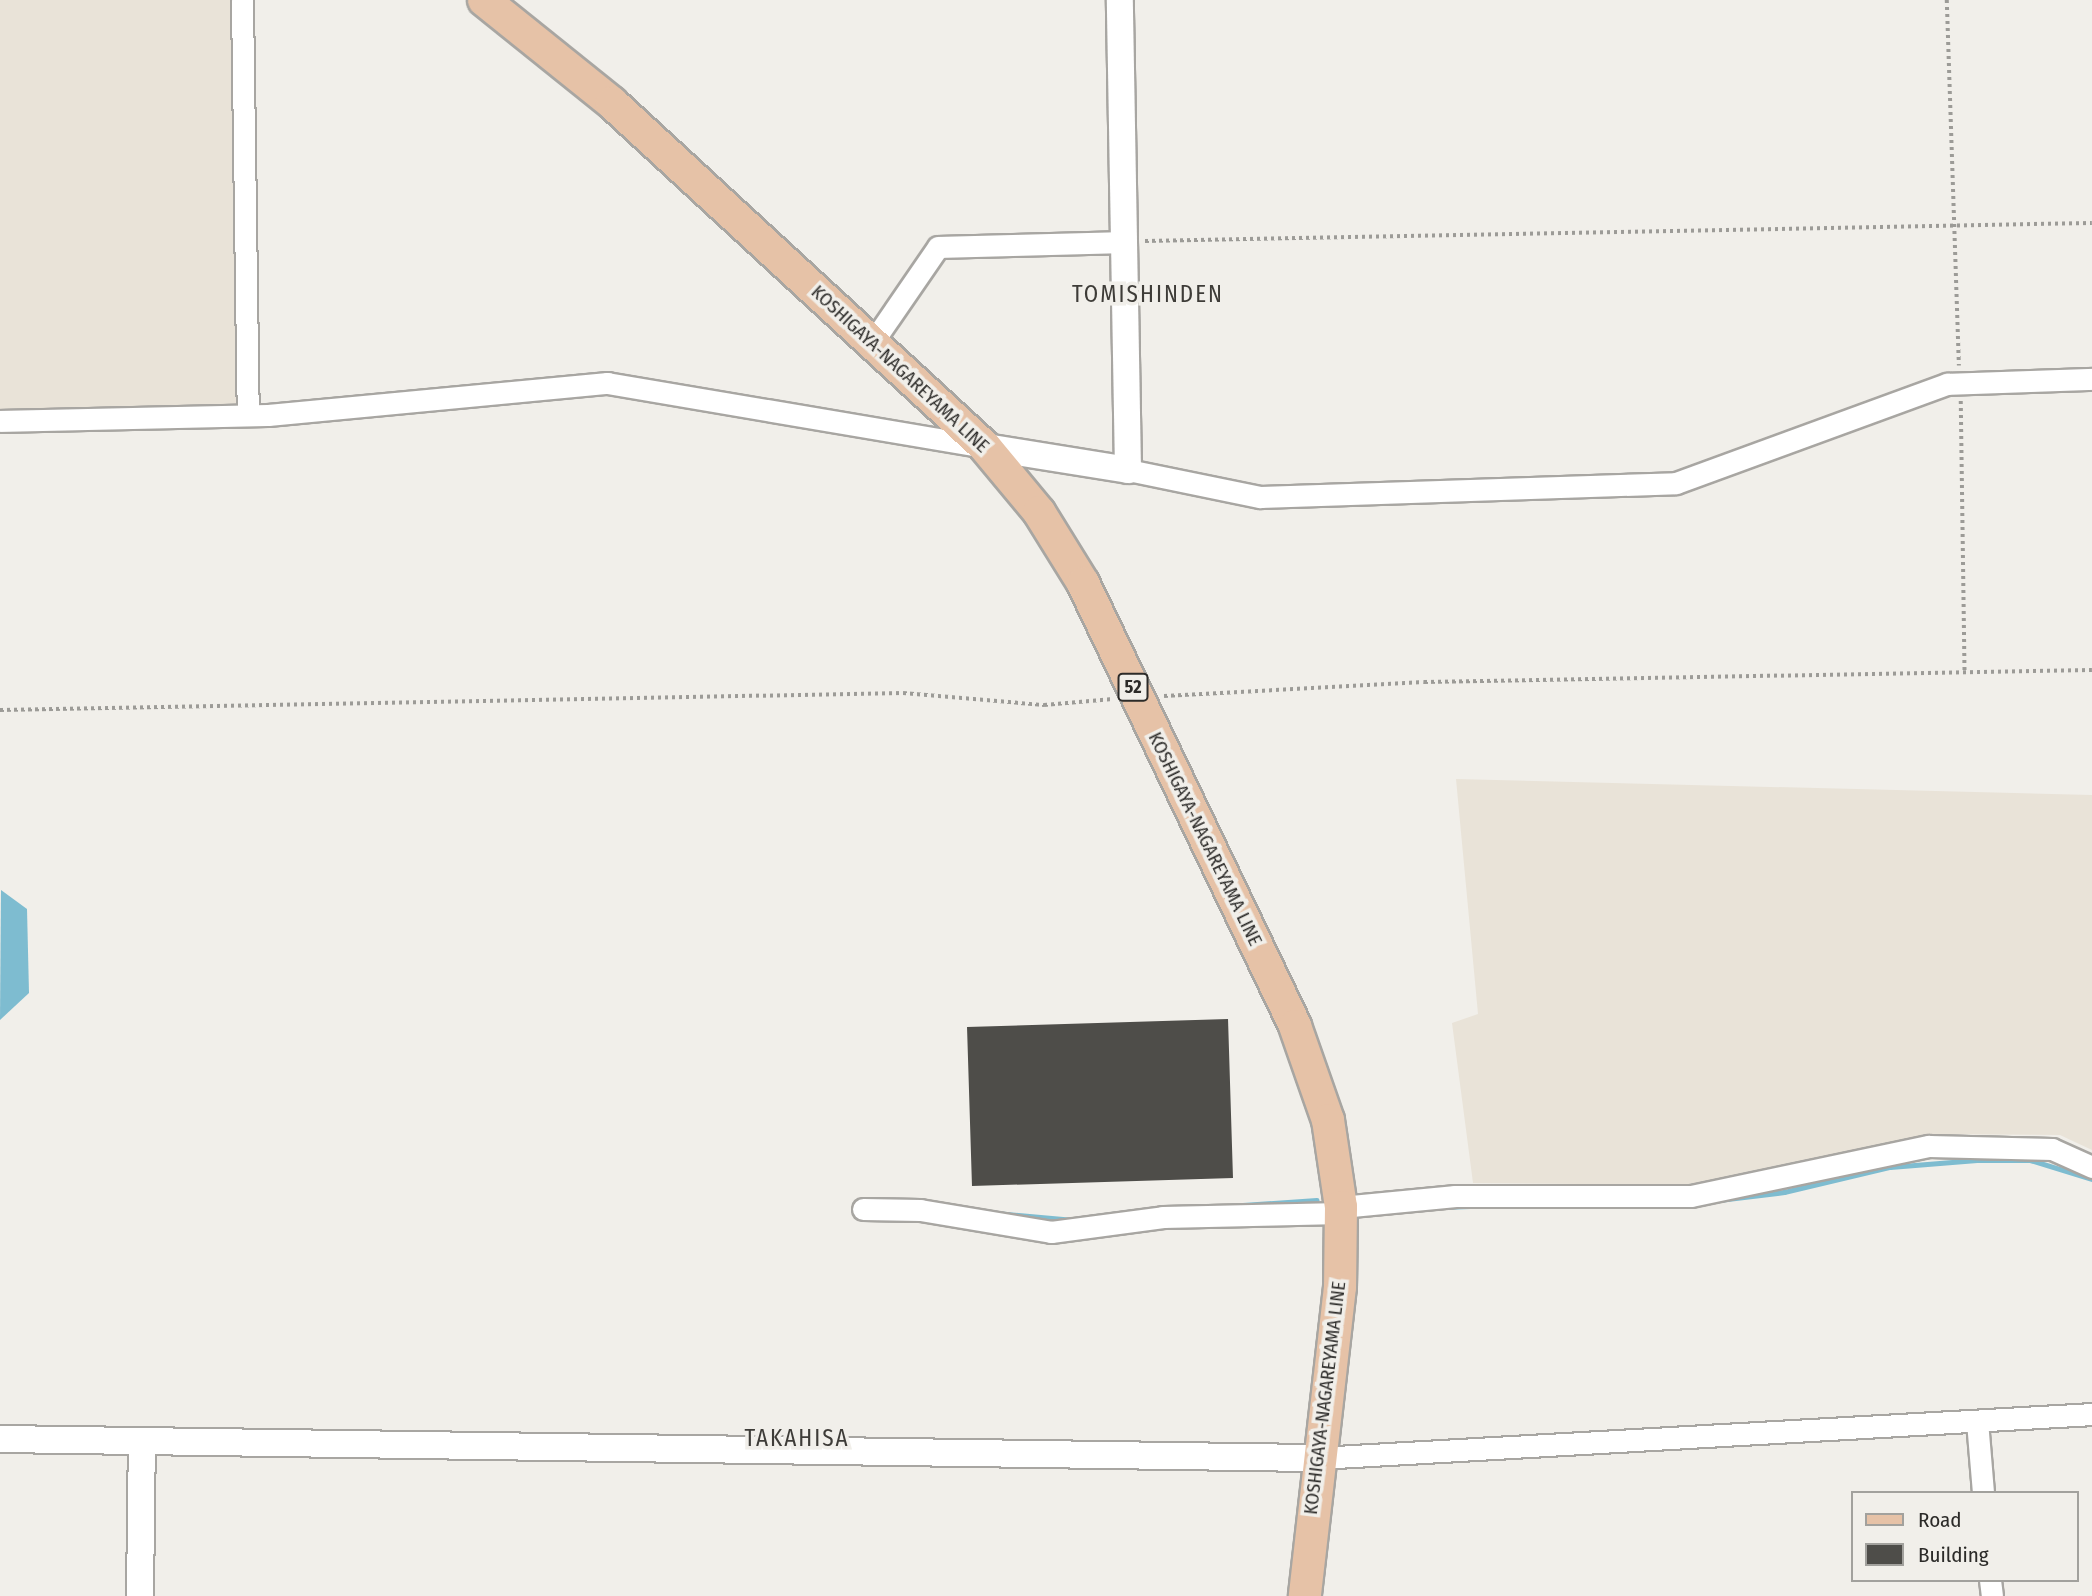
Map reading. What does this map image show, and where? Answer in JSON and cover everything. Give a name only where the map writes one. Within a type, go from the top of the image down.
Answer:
[{"type":"main road","name":"KOSHIGAYA-NAGAREYAMA LINE","points":[[484,0],[612,103],[985,447],[1068,555],[1308,1056],[1328,1119],[1341,1210],[1338,1319],[1318,1458],[1305,1596]]},
{"type":"street","points":[[242,0],[248,415]]},
{"type":"street","points":[[1120,0],[1128,470]]},
{"type":"street","points":[[872,342],[938,247],[1125,242]]},
{"type":"street","points":[[0,421],[248,415],[607,383],[1128,470],[1260,498],[1676,483],[1959,383],[2092,379]]},
{"type":"street","points":[[863,1209],[920,1210],[1051,1232],[1163,1217],[1341,1210],[1455,1195],[1691,1196],[1929,1146],[2052,1149],[2092,1167]]},
{"type":"street","points":[[0,1439],[1318,1458],[2092,1414]]},
{"type":"street","points":[[1977,1421],[1983,1491]]},
{"type":"street","points":[[140,1596],[142,1442]]},
{"type":"path","points":[[1947,0],[1956,226],[1965,672]]},
{"type":"path","points":[[1125,242],[2092,223]]},
{"type":"path","points":[[0,710],[930,693],[1044,705],[1136,695],[1424,681],[2092,670]]},
{"type":"shaded area","points":[[0,0],[233,0],[236,407],[0,415]]},
{"type":"shaded area","points":[[1456,779],[2092,795],[2092,1150],[2060,1135],[1925,1134],[1847,1156],[1693,1185],[1473,1183],[1452,1023],[1478,1014]]},
{"type":"water","points":[[1,890],[27,909],[29,993],[0,1020]]},
{"type":"building","points":[[1228,1019],[1233,1178],[972,1186],[967,1027]]},
{"type":"waterway","points":[[1669,1206],[1784,1192],[1890,1167],[1977,1160],[2030,1160],[2092,1179]]},
{"type":"waterway","points":[[1111,1214],[1317,1200]]},
{"type":"waterway","points":[[1441,1207],[1477,1206]]},
{"type":"waterway","points":[[996,1213],[1074,1220]]},
{"type":"district","name":"TOMISHINDEN","points":[[1148,294]]},
{"type":"district","name":"TAKAHISA","points":[[797,1438]]}]
